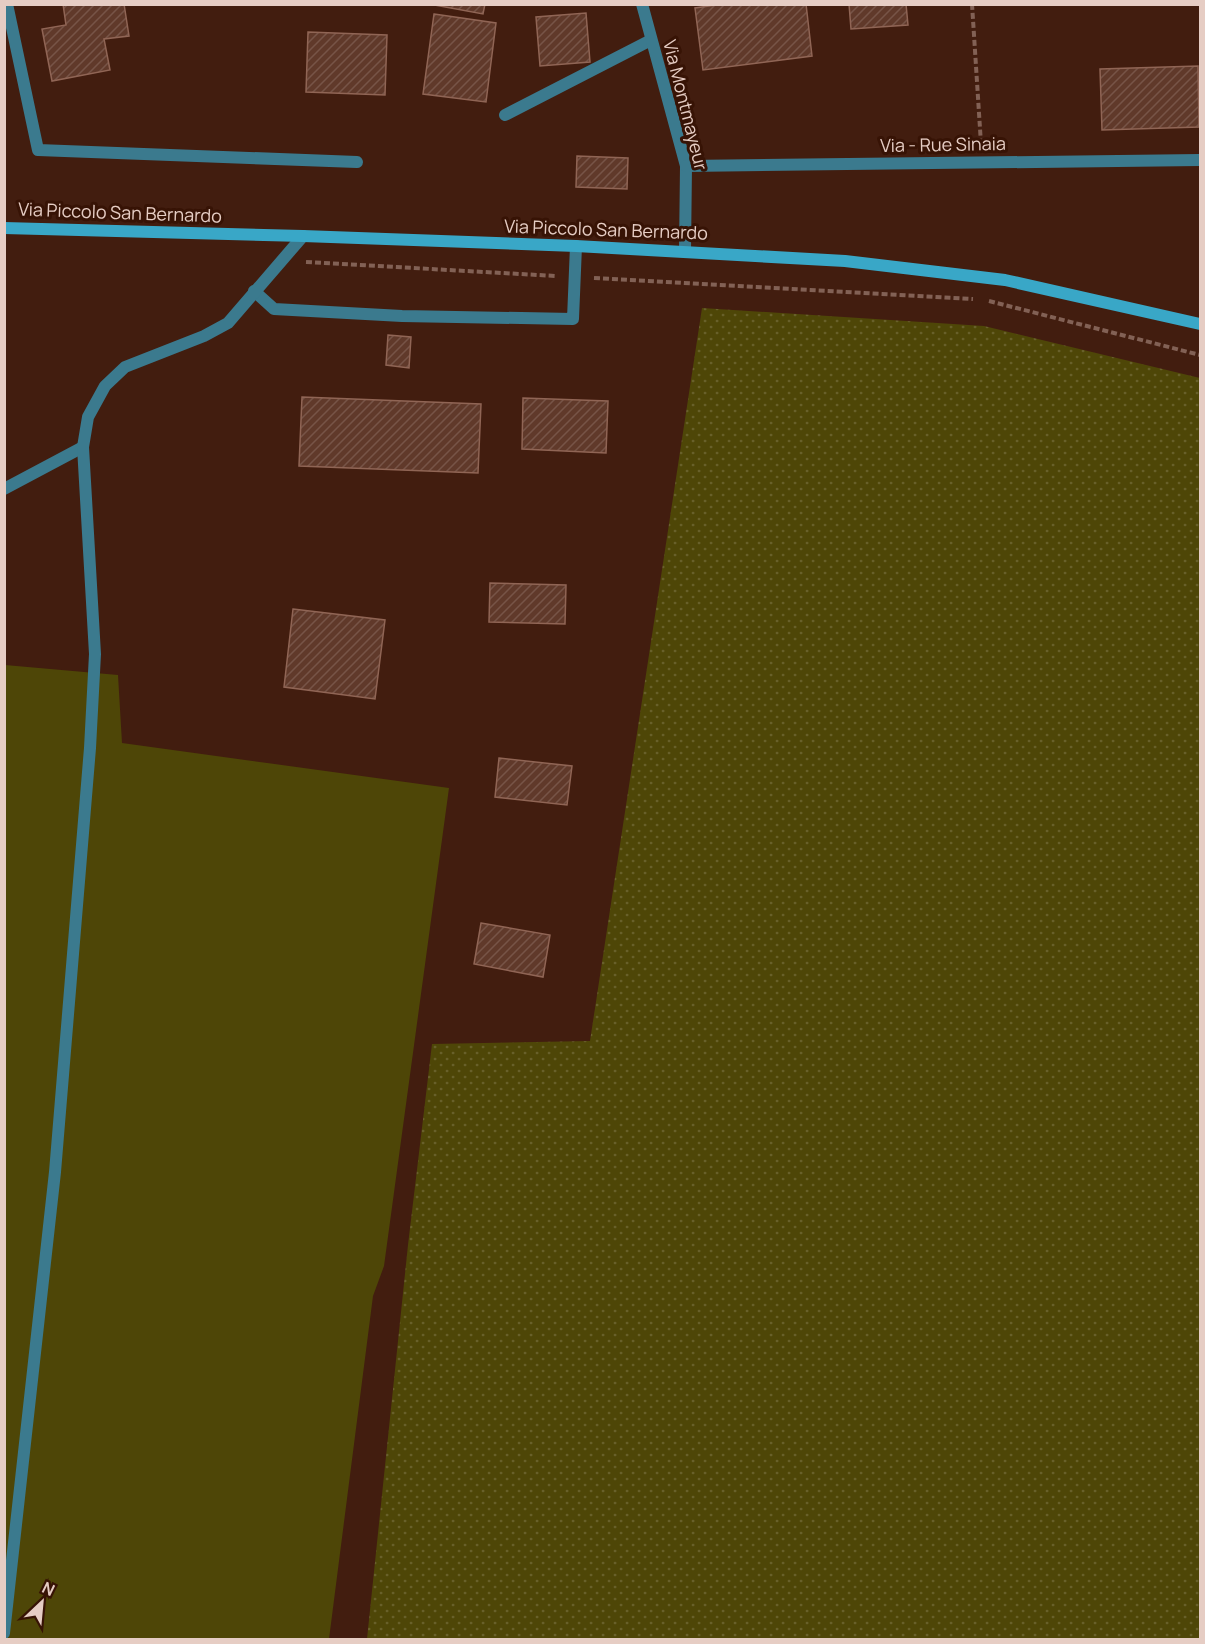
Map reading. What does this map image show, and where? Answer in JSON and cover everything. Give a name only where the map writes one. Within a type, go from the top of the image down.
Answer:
[{"type":"street","points":[[7,4],[38,150],[357,162]]},
{"type":"street","name":"Via Montmayeur","points":[[642,4],[686,166],[685,251]]},
{"type":"street","points":[[505,115],[651,40]]},
{"type":"street","name":"Via - Rue Sinaia","points":[[686,166],[1200,160]]},
{"type":"street","name":"Via Piccolo San Bernardo","points":[[4,228],[576,246],[845,261],[1005,280],[1200,324]]},
{"type":"street","points":[[4,1633],[55,1172],[90,748],[95,654],[83,447],[88,417],[105,386],[125,367],[204,336],[228,323],[303,236]]},
{"type":"street","points":[[254,291],[274,309],[402,316],[573,319],[576,246]]},
{"type":"street","points":[[4,489],[83,447]]},
{"type":"path","points":[[972,4],[982,162]]},
{"type":"path","points":[[281,261],[974,300]]},
{"type":"path","points":[[986,300],[1200,355]]},
{"type":"shaded area","points":[[702,308],[984,326],[1200,378],[1200,1639],[367,1639],[408,1245],[432,1044],[590,1041]]},
{"type":"shaded area","points":[[5,665],[118,675],[122,743],[449,788],[384,1266],[373,1296],[329,1639],[5,1639]]},
{"type":"building","points":[[63,4],[124,4],[129,36],[104,39],[110,70],[52,81],[42,29],[66,25]]},
{"type":"building","points":[[429,4],[485,4],[483,14]]},
{"type":"building","points":[[723,4],[806,4],[812,56],[703,70],[695,8]]},
{"type":"building","points":[[849,4],[906,4],[908,25],[851,29]]},
{"type":"building","points":[[586,13],[590,62],[540,66],[536,17]]},
{"type":"building","points":[[434,14],[496,23],[486,102],[423,94]]},
{"type":"building","points":[[308,32],[387,35],[385,95],[306,92]]},
{"type":"building","points":[[1198,66],[1199,127],[1102,130],[1100,69]]},
{"type":"building","points":[[577,156],[628,158],[627,189],[576,187]]},
{"type":"building","points":[[388,335],[411,337],[409,368],[386,365]]},
{"type":"building","points":[[302,397],[481,404],[478,473],[299,466]]},
{"type":"building","points":[[523,398],[608,401],[606,453],[522,449]]},
{"type":"building","points":[[490,583],[566,585],[565,624],[489,622]]},
{"type":"building","points":[[293,609],[385,620],[375,699],[284,687]]},
{"type":"building","points":[[499,758],[572,766],[567,805],[495,797]]},
{"type":"building","points":[[481,923],[550,935],[543,977],[474,964]]}]
